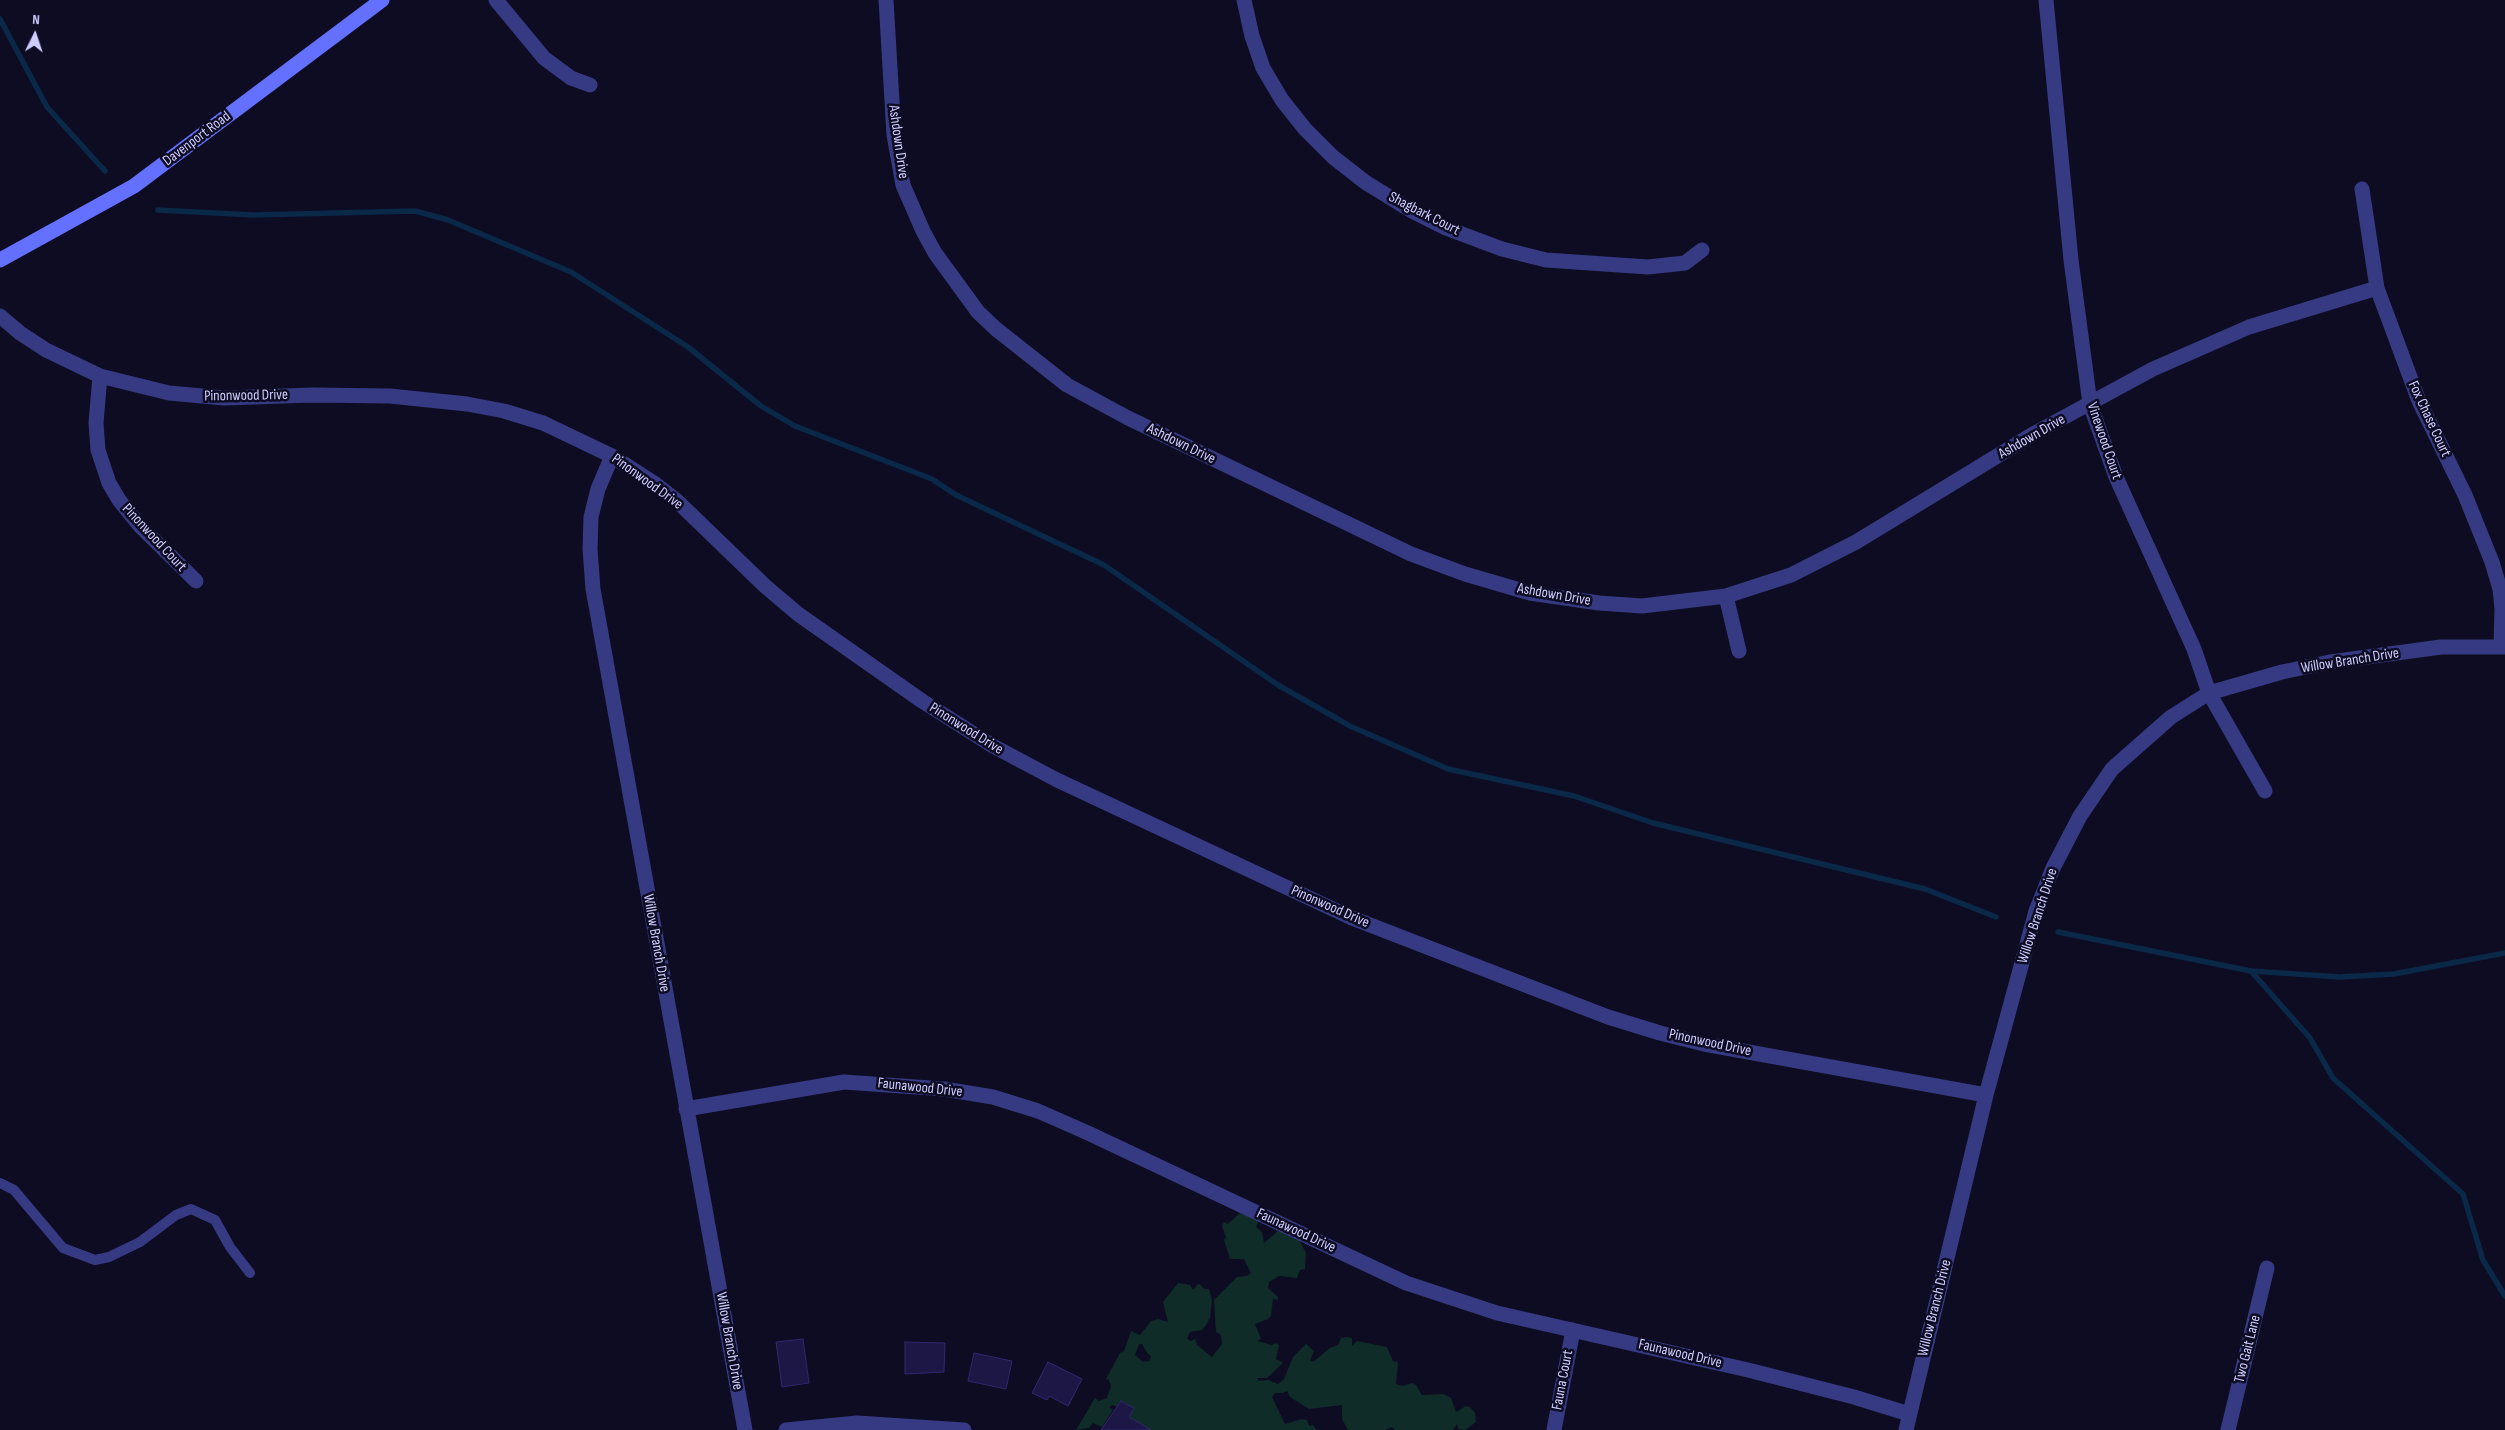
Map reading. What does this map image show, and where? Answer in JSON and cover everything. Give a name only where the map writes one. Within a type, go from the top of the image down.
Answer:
[{"type":"street","name":"Davenport Road","points":[[0,260],[134,186],[382,0]]},
{"type":"street","points":[[496,0],[544,58],[571,78],[590,84]]},
{"type":"street","name":"Ashdown Drive","points":[[886,0],[894,135],[903,185],[922,231],[951,278],[978,312],[1020,350],[1067,385],[1128,418],[1411,554],[1465,574],[1530,593],[1599,604],[1642,606],[1726,596],[1792,575],[1856,542],[2035,433],[2153,369],[2249,327],[2377,288]]},
{"type":"street","name":"Shagbark Court","points":[[1244,0],[1252,36],[1263,68],[1282,100],[1299,122],[1333,157],[1365,182],[1412,211],[1446,228],[1486,243],[1546,260],[1648,267],[1685,263],[1702,250]]},
{"type":"street","name":"Vinewood Court","points":[[2046,0],[2070,260],[2090,404],[2116,477],[2194,649],[2209,693],[2265,790]]},
{"type":"street","name":"Fox Chase Court","points":[[2362,190],[2377,288],[2419,401],[2465,495],[2492,562],[2500,589],[2503,646]]},
{"type":"street","name":"Pinonwood Drive","points":[[0,316],[20,333],[46,350],[100,376],[169,393],[201,398],[390,396],[467,404],[504,411],[543,423],[612,456],[677,501],[765,586],[798,614],[922,701],[993,746],[1057,780],[1334,910],[1608,1017],[1660,1033],[1704,1044],[1986,1095]]},
{"type":"street","name":"Pinonwood Court","points":[[100,376],[96,423],[98,450],[109,483],[119,500],[141,527],[196,581]]},
{"type":"street","name":"Willow Branch Drive","points":[[612,456],[598,489],[592,517],[590,549],[593,589],[745,1430]]},
{"type":"street","points":[[1726,596],[1739,651]]},
{"type":"street","name":"Willow Branch Drive","points":[[1906,1430],[1986,1095],[2036,911],[2053,868],[2080,816],[2098,787],[2126,755],[2171,717],[2209,693],[2282,672],[2330,662],[2441,647],[2503,646]]},
{"type":"street","name":"Faunawood Drive","points":[[686,1108],[844,1082],[944,1089],[993,1097],[1038,1111],[1088,1133],[1406,1283],[1497,1313],[1748,1370],[1854,1397],[1909,1414]]},
{"type":"street","name":"Two Gait Lane","points":[[2228,1430],[2267,1268]]},
{"type":"street","name":"Fauna Court","points":[[1554,1430],[1573,1330]]},
{"type":"street","points":[[786,1430],[857,1423],[964,1430]]},
{"type":"lane","points":[[0,1183],[14,1190],[63,1248],[95,1260],[109,1257],[140,1242],[176,1215],[191,1209],[215,1220],[230,1247],[250,1273]]},
{"type":"green space","points":[[1240,1213],[1256,1218],[1258,1222],[1256,1227],[1262,1232],[1264,1243],[1278,1231],[1295,1233],[1306,1253],[1305,1269],[1300,1270],[1297,1278],[1279,1276],[1269,1282],[1268,1288],[1278,1297],[1278,1300],[1273,1299],[1271,1316],[1255,1324],[1261,1339],[1257,1341],[1279,1345],[1276,1359],[1283,1363],[1267,1378],[1257,1378],[1259,1381],[1268,1380],[1278,1384],[1284,1379],[1293,1357],[1306,1344],[1314,1351],[1310,1360],[1313,1362],[1330,1348],[1338,1345],[1341,1338],[1347,1337],[1352,1338],[1352,1346],[1357,1341],[1387,1347],[1393,1361],[1398,1362],[1396,1384],[1403,1386],[1412,1383],[1416,1385],[1422,1395],[1443,1394],[1451,1398],[1456,1412],[1466,1406],[1470,1407],[1475,1413],[1476,1422],[1465,1430],[1458,1429],[1457,1424],[1453,1430],[1395,1430],[1392,1427],[1385,1430],[1348,1430],[1342,1419],[1342,1405],[1309,1409],[1290,1397],[1287,1391],[1275,1393],[1272,1397],[1285,1424],[1302,1419],[1307,1420],[1309,1426],[1313,1425],[1317,1430],[1142,1430],[1144,1426],[1129,1417],[1134,1408],[1121,1401],[1117,1407],[1113,1405],[1109,1407],[1113,1410],[1102,1427],[1093,1423],[1089,1428],[1076,1430],[1095,1398],[1099,1401],[1107,1398],[1111,1386],[1109,1380],[1106,1379],[1120,1353],[1124,1351],[1131,1331],[1140,1335],[1151,1321],[1158,1319],[1168,1322],[1163,1302],[1178,1283],[1190,1285],[1193,1290],[1198,1284],[1204,1289],[1209,1289],[1212,1300],[1210,1318],[1206,1325],[1202,1330],[1190,1332],[1187,1339],[1191,1341],[1195,1339],[1197,1345],[1212,1357],[1222,1344],[1221,1335],[1216,1332],[1214,1300],[1237,1277],[1247,1276],[1251,1273],[1244,1259],[1230,1259],[1222,1226],[1224,1222],[1228,1224]],"holes":[[[1139,1344],[1142,1344],[1151,1356],[1149,1361],[1143,1362],[1135,1355]]]},
{"type":"building","points":[[803,1339],[809,1383],[782,1387],[776,1342]]},
{"type":"building","points":[[905,1342],[945,1343],[944,1372],[905,1374]]},
{"type":"building","points":[[974,1353],[1012,1361],[1006,1389],[968,1381]]},
{"type":"building","points":[[1048,1362],[1082,1379],[1068,1406],[1049,1396],[1047,1400],[1032,1393]]},
{"type":"building","points":[[1121,1401],[1134,1408],[1129,1417],[1151,1430],[1101,1430]]},
{"type":"waterway","points":[[0,19],[47,107],[105,171]]},
{"type":"waterway","points":[[158,210],[253,215],[415,211],[448,220],[571,272],[688,347],[761,406],[795,426],[932,479],[956,495],[1104,565],[1278,685],[1350,726],[1448,769],[1574,796],[1653,823],[1925,889],[1996,917]]},
{"type":"waterway","points":[[2058,932],[2251,971],[2340,977],[2394,974],[2505,953]]},
{"type":"waterway","points":[[2251,971],[2310,1038],[2333,1078],[2463,1194],[2483,1260],[2505,1296]]}]
